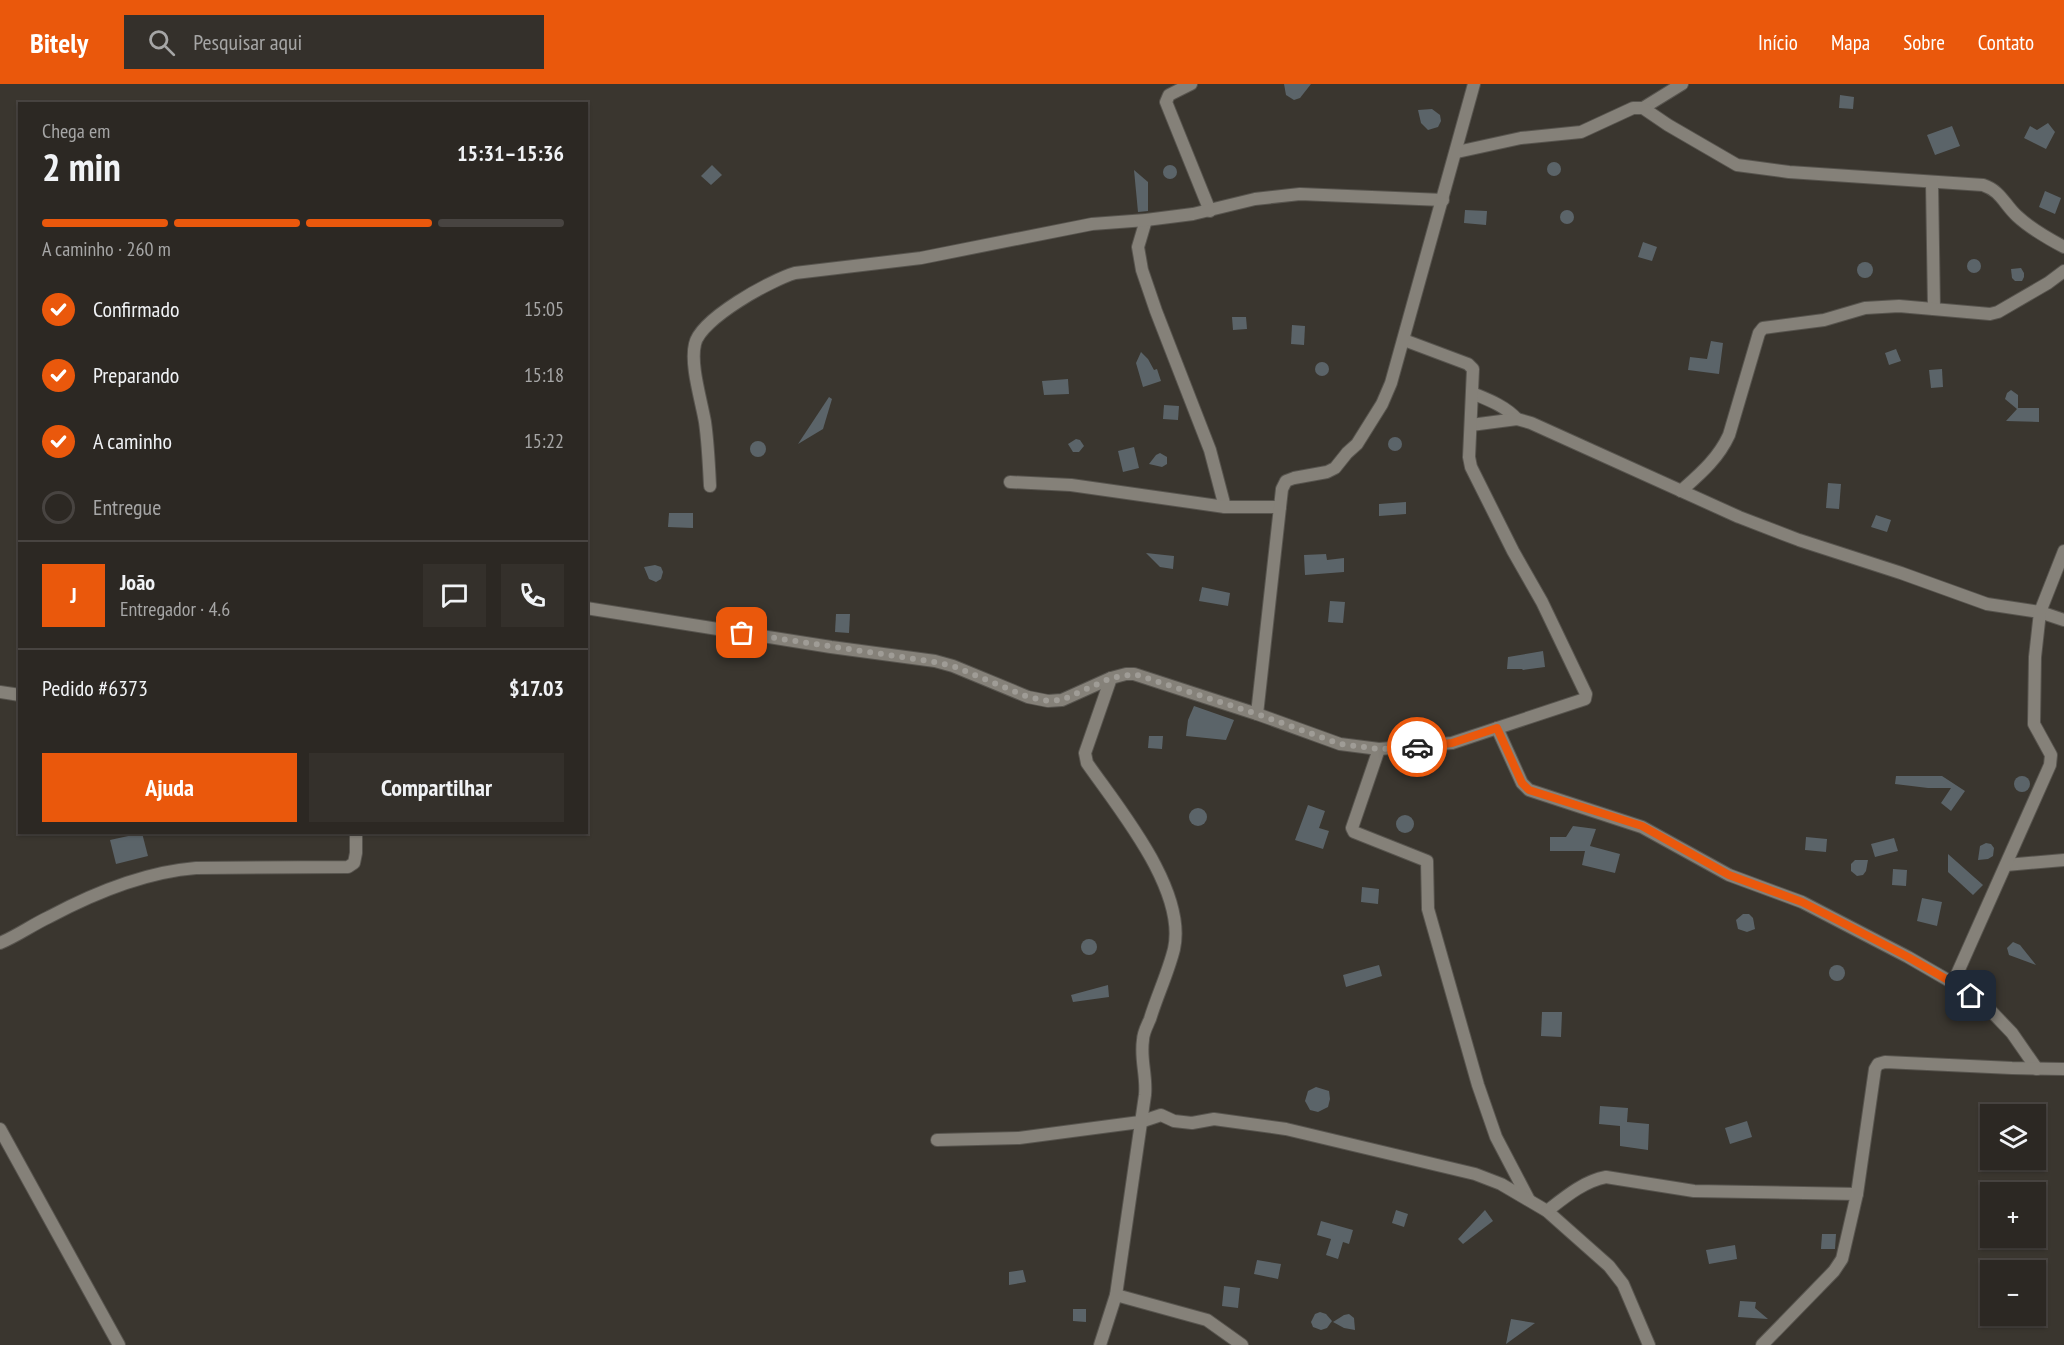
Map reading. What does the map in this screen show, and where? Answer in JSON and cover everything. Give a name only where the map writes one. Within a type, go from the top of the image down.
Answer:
[{"type":"street","points":[[1191,84],[1169,95],[1166,102],[1210,211]]},
{"type":"street","points":[[1257,714],[1282,489],[1286,481],[1327,472],[1335,468],[1357,444],[1382,404],[1404,340],[1474,84]]},
{"type":"street","points":[[1456,152],[1521,138],[1581,132],[1633,108],[1643,108],[1682,84]]},
{"type":"street","points":[[1643,108],[1695,142],[1737,165],[1789,172],[1983,185],[1994,189],[2016,215],[2036,231],[2064,247]]},
{"type":"street","points":[[1932,182],[1934,309]]},
{"type":"street","points":[[710,486],[705,422],[694,354],[695,341],[700,331],[740,300],[781,277],[795,273],[956,252],[1092,224],[1146,220],[1210,211],[1255,198],[1280,194],[1443,200]]},
{"type":"street","points":[[1146,220],[1138,248],[1142,270],[1206,440],[1225,507]]},
{"type":"street","points":[[1681,491],[1708,467],[1722,449],[1729,435],[1759,333],[1763,327],[1824,320],[1865,308],[1899,306],[1981,314],[1998,312],[2064,271]]},
{"type":"street","points":[[588,608],[935,662],[953,666],[1028,697],[1048,701],[1062,700],[1111,678],[1134,674],[1340,744],[1379,749],[1452,743],[1585,699],[1542,602],[1513,551],[1471,467],[1469,457],[1473,369],[1468,364],[1404,340]]},
{"type":"street","points":[[1472,393],[1500,405],[1517,419]]},
{"type":"street","points":[[1471,425],[1517,419],[1531,423],[1739,518],[1977,600],[2009,608],[2040,612],[2064,620]]},
{"type":"street","points":[[1010,482],[1071,486],[1225,507],[1280,507]]},
{"type":"street","points":[[1953,983],[2050,765],[2051,755],[2034,723],[2035,657],[2040,612],[2064,551]]},
{"type":"street","points":[[1111,678],[1085,753],[1087,763],[1128,821],[1161,875],[1171,903],[1175,930],[1174,949],[1143,1039],[1146,1081],[1149,1102],[1153,1109],[1174,1121],[1192,1123],[1214,1119],[1297,1131],[1475,1174],[1501,1184],[1547,1211],[1609,1266],[1623,1284],[1648,1345]]},
{"type":"street","points":[[0,692],[18,695]]},
{"type":"street","points":[[1497,728],[1522,783],[1529,790],[1642,826],[1729,875],[1802,902],[1953,983],[1990,1010],[2012,1034],[2037,1069]]},
{"type":"street","points":[[1379,749],[1352,828],[1354,832],[1428,861],[1428,909],[1478,1085],[1496,1137],[1529,1200]]},
{"type":"street","points":[[0,943],[85,899],[155,874],[196,868],[348,867],[354,863],[357,834]]},
{"type":"street","points":[[2006,865],[2064,860]]},
{"type":"street","points":[[1762,1345],[1834,1271],[1842,1259],[1857,1194],[1875,1069],[1878,1064],[1885,1062],[2064,1069]]},
{"type":"street","points":[[1100,1345],[1116,1295],[1146,1081]]},
{"type":"street","points":[[937,1140],[1019,1138],[1140,1122],[1161,1115]]},
{"type":"street","points":[[0,1129],[119,1345]]},
{"type":"street","points":[[1547,1211],[1574,1191],[1606,1177],[1694,1191],[1857,1194]]},
{"type":"street","points":[[1116,1295],[1200,1317],[1242,1345]]},
{"type":"building","points":[[1284,84],[1311,84],[1300,98],[1294,100],[1286,95]]},
{"type":"building","points":[[1840,95],[1854,97],[1853,109],[1839,108]]},
{"type":"building","points":[[1432,109],[1440,115],[1441,121],[1438,127],[1428,130],[1421,123],[1418,110]]},
{"type":"building","points":[[2048,123],[2055,132],[2046,149],[2024,138],[2030,126],[2037,130]]},
{"type":"building","points":[[1952,126],[1960,146],[1935,155],[1927,135]]},
{"type":"building","points":[[1554,162],[1559,164],[1561,169],[1559,174],[1554,176],[1549,174],[1547,169],[1549,164]]},
{"type":"building","points":[[712,165],[722,175],[711,185],[701,176]]},
{"type":"building","points":[[1170,165],[1175,167],[1177,172],[1175,177],[1170,179],[1165,177],[1163,172],[1165,167]]},
{"type":"building","points":[[1134,170],[1148,182],[1148,211],[1138,212]]},
{"type":"building","points":[[2045,191],[2061,198],[2055,214],[2039,207]]},
{"type":"building","points":[[1465,210],[1487,211],[1486,225],[1464,223]]},
{"type":"building","points":[[1567,210],[1572,212],[1574,217],[1572,222],[1567,224],[1562,222],[1560,217],[1562,212]]},
{"type":"building","points":[[1643,242],[1657,247],[1652,261],[1638,257]]},
{"type":"building","points":[[1974,259],[1979,261],[1981,266],[1979,271],[1974,273],[1969,271],[1967,266],[1969,261]]},
{"type":"building","points":[[1865,262],[1873,270],[1865,278],[1857,270]]},
{"type":"building","points":[[2021,268],[2024,277],[2022,281],[2015,281],[2012,278],[2011,269]]},
{"type":"building","points":[[1232,317],[1246,317],[1247,329],[1233,330]]},
{"type":"building","points":[[1292,325],[1305,326],[1304,345],[1291,344]]},
{"type":"building","points":[[1711,341],[1723,343],[1719,374],[1688,370],[1690,357],[1707,359]]},
{"type":"building","points":[[1896,349],[1901,361],[1889,365],[1885,353]]},
{"type":"building","points":[[1141,352],[1154,370],[1157,369],[1161,381],[1143,387],[1136,363]]},
{"type":"building","points":[[1319,362],[1325,362],[1329,369],[1325,376],[1319,376],[1315,372],[1315,366]]},
{"type":"building","points":[[1942,369],[1943,387],[1931,388],[1929,370]]},
{"type":"building","points":[[1068,379],[1069,394],[1044,395],[1042,381]]},
{"type":"building","points":[[2011,390],[2018,395],[2018,408],[2039,408],[2039,422],[2006,421],[2017,409],[2005,399]]},
{"type":"building","points":[[829,397],[832,399],[823,429],[798,444]]},
{"type":"building","points":[[1164,405],[1179,406],[1178,420],[1163,419]]},
{"type":"building","points":[[1392,437],[1398,437],[1402,444],[1398,451],[1392,451],[1388,447],[1388,441]]},
{"type":"building","points":[[1076,439],[1080,440],[1084,446],[1079,452],[1073,452],[1068,444]]},
{"type":"building","points":[[758,441],[764,443],[766,449],[764,455],[758,457],[752,455],[750,449],[752,443]]},
{"type":"building","points":[[1134,447],[1139,468],[1123,472],[1118,451]]},
{"type":"building","points":[[1160,453],[1167,457],[1167,464],[1162,467],[1149,464],[1156,455]]},
{"type":"building","points":[[1828,483],[1841,484],[1839,509],[1826,508]]},
{"type":"building","points":[[1406,502],[1406,514],[1379,516],[1379,504]]},
{"type":"building","points":[[669,513],[693,513],[693,528],[668,527]]},
{"type":"building","points":[[1876,515],[1891,520],[1887,532],[1871,527]]},
{"type":"building","points":[[1146,553],[1174,556],[1173,569],[1160,567]]},
{"type":"building","points":[[1326,554],[1327,560],[1344,558],[1344,572],[1305,575],[1304,555]]},
{"type":"building","points":[[655,565],[661,567],[663,572],[661,579],[656,582],[649,579],[644,567]]},
{"type":"building","points":[[1202,587],[1230,593],[1228,606],[1199,601]]},
{"type":"building","points":[[1330,601],[1345,602],[1343,623],[1328,622]]},
{"type":"building","points":[[836,614],[850,614],[849,633],[835,632]]},
{"type":"building","points":[[1543,651],[1545,667],[1523,670],[1507,669],[1508,657]]},
{"type":"building","points":[[1194,706],[1234,720],[1226,740],[1186,736],[1188,720]]},
{"type":"building","points":[[1149,736],[1163,736],[1162,749],[1148,748]]},
{"type":"building","points":[[1896,776],[1942,776],[1965,791],[1951,811],[1941,803],[1951,788],[1895,784]]},
{"type":"building","points":[[2019,776],[2025,776],[2030,784],[2028,790],[2019,792],[2014,787],[2014,781]]},
{"type":"building","points":[[1308,805],[1325,811],[1319,828],[1329,831],[1323,849],[1295,840]]},
{"type":"building","points":[[1198,808],[1204,811],[1207,817],[1204,823],[1198,826],[1192,823],[1189,817],[1192,811]]},
{"type":"building","points":[[1401,815],[1409,815],[1414,820],[1412,831],[1401,833],[1396,828],[1396,820]]},
{"type":"building","points":[[1573,826],[1596,829],[1590,846],[1620,854],[1615,873],[1582,865],[1585,851],[1550,851],[1550,837],[1566,837]]},
{"type":"building","points":[[142,834],[148,856],[116,864],[110,840]]},
{"type":"building","points":[[1806,837],[1827,839],[1826,852],[1805,850]]},
{"type":"building","points":[[1894,838],[1898,851],[1875,857],[1871,844]]},
{"type":"building","points":[[1986,843],[1991,844],[1994,848],[1993,856],[1978,860],[1980,846]]},
{"type":"building","points":[[1948,854],[1983,885],[1973,895],[1948,872]]},
{"type":"building","points":[[1855,860],[1868,860],[1863,875],[1857,876],[1851,871],[1851,864]]},
{"type":"building","points":[[1893,869],[1907,870],[1906,886],[1892,885]]},
{"type":"building","points":[[1362,887],[1379,889],[1378,904],[1361,902]]},
{"type":"building","points":[[1922,898],[1942,902],[1937,926],[1917,921]]},
{"type":"building","points":[[1743,914],[1749,914],[1753,918],[1755,929],[1747,932],[1738,929],[1736,920]]},
{"type":"building","points":[[1089,939],[1095,941],[1097,947],[1095,953],[1089,955],[1083,953],[1081,947],[1083,941]]},
{"type":"building","points":[[2013,942],[2020,945],[2036,965],[2009,955],[2007,948]]},
{"type":"building","points":[[1379,965],[1382,976],[1346,987],[1343,975]]},
{"type":"building","points":[[1834,965],[1840,965],[1845,973],[1843,979],[1834,981],[1829,976],[1829,970]]},
{"type":"building","points":[[1108,985],[1109,997],[1073,1002],[1071,995]]},
{"type":"building","points":[[1542,1012],[1562,1012],[1561,1037],[1541,1036]]},
{"type":"building","points":[[1316,1087],[1329,1091],[1330,1099],[1328,1107],[1318,1112],[1310,1110],[1305,1101],[1308,1091]]},
{"type":"building","points":[[1600,1106],[1628,1108],[1627,1122],[1649,1124],[1648,1150],[1620,1146],[1620,1126],[1599,1124]]},
{"type":"building","points":[[1747,1121],[1752,1137],[1730,1144],[1725,1128]]},
{"type":"building","points":[[1396,1210],[1408,1214],[1404,1227],[1392,1223]]},
{"type":"building","points":[[1485,1210],[1493,1221],[1463,1244],[1458,1239]]},
{"type":"building","points":[[1321,1221],[1353,1230],[1349,1244],[1343,1242],[1338,1259],[1326,1255],[1331,1239],[1317,1235]]},
{"type":"building","points":[[1822,1234],[1836,1234],[1835,1249],[1821,1249]]},
{"type":"building","points":[[1735,1245],[1737,1259],[1709,1264],[1706,1250]]},
{"type":"building","points":[[1257,1260],[1281,1264],[1278,1279],[1254,1274]]},
{"type":"building","points":[[1023,1270],[1026,1282],[1009,1285],[1009,1272]]},
{"type":"building","points":[[1224,1286],[1240,1288],[1238,1308],[1222,1306]]},
{"type":"building","points":[[1740,1301],[1756,1302],[1755,1308],[1768,1319],[1738,1317]]},
{"type":"building","points":[[1073,1309],[1086,1309],[1086,1322],[1073,1321]]},
{"type":"building","points":[[1320,1312],[1326,1314],[1332,1321],[1327,1328],[1321,1330],[1313,1327],[1311,1322],[1315,1314]]},
{"type":"building","points":[[1349,1314],[1354,1318],[1355,1330],[1344,1328],[1333,1322],[1344,1315]]},
{"type":"building","points":[[1511,1319],[1535,1323],[1506,1344]]},
{"type":"way so far","points":[[742,633],[935,662],[953,666],[1028,697],[1048,701],[1062,700],[1111,678],[1134,674],[1340,744],[1379,749],[1417,747]]},
{"type":"route","points":[[1417,747],[1452,743],[1497,728],[1522,783],[1529,790],[1642,826],[1729,875],[1802,902],[1845,924],[1908,957],[1971,996]]}]
